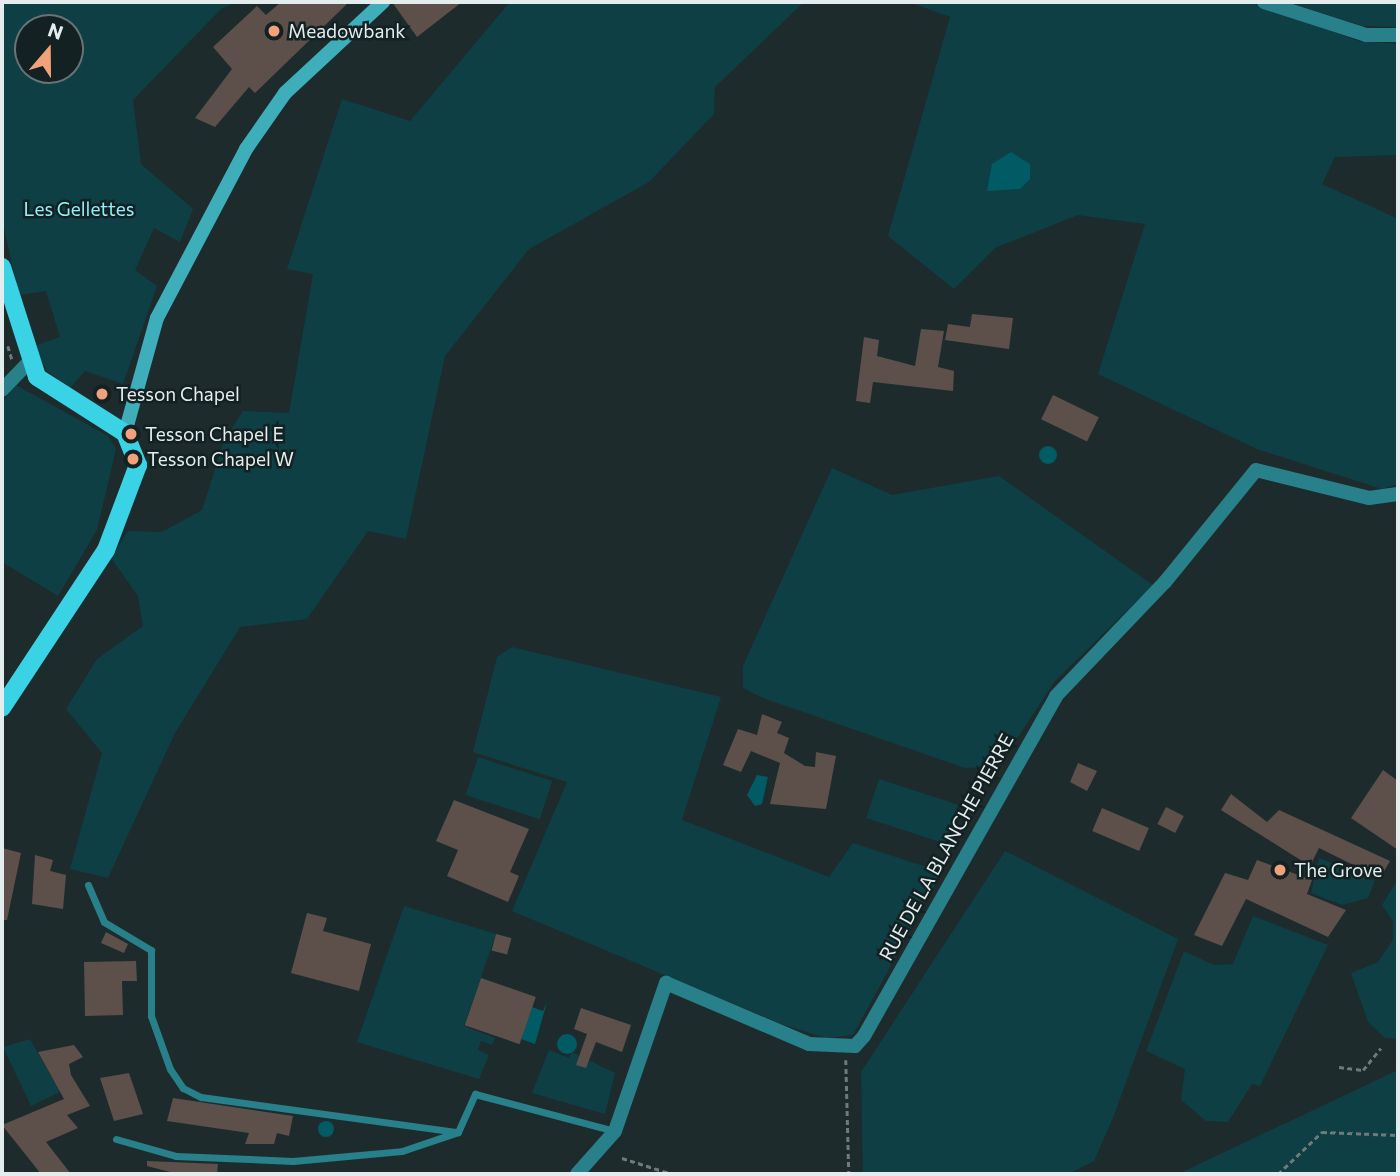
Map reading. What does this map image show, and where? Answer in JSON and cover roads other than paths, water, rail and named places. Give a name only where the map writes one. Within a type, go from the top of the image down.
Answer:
[{"type":"main road","points":[[125,433],[157,318],[246,149],[285,93],[383,2]]},
{"type":"main road","points":[[2,267],[29,362],[52,387],[125,433],[138,465],[116,532],[2,708]]},
{"type":"street","points":[[1265,2],[1366,35],[1398,35]]},
{"type":"street","points":[[2,390],[29,362]]},
{"type":"street","name":"RUE DE LA BLANCHE PIERRE","points":[[577,1174],[615,1131],[666,983],[809,1044],[855,1046],[1056,696],[1165,582],[1256,470],[1369,498],[1398,495]]},
{"type":"lane","points":[[88,885],[104,922],[151,950],[151,1016],[183,1088],[201,1097],[458,1132]]},
{"type":"lane","points":[[116,1139],[176,1156],[293,1161],[402,1150],[458,1132],[475,1094],[615,1131]]},
{"type":"place","name":"Meadowbank","points":[[274,31]]},
{"type":"place","name":"Tesson Chapel","points":[[102,394]]},
{"type":"place","name":"Tesson Chapel E","points":[[131,434]]},
{"type":"place","name":"Tesson Chapel W","points":[[133,459]]},
{"type":"place","name":"The Grove","points":[[1280,870]]},
{"type":"park label","name":"Les Gellettes","points":[[79,209]]}]
